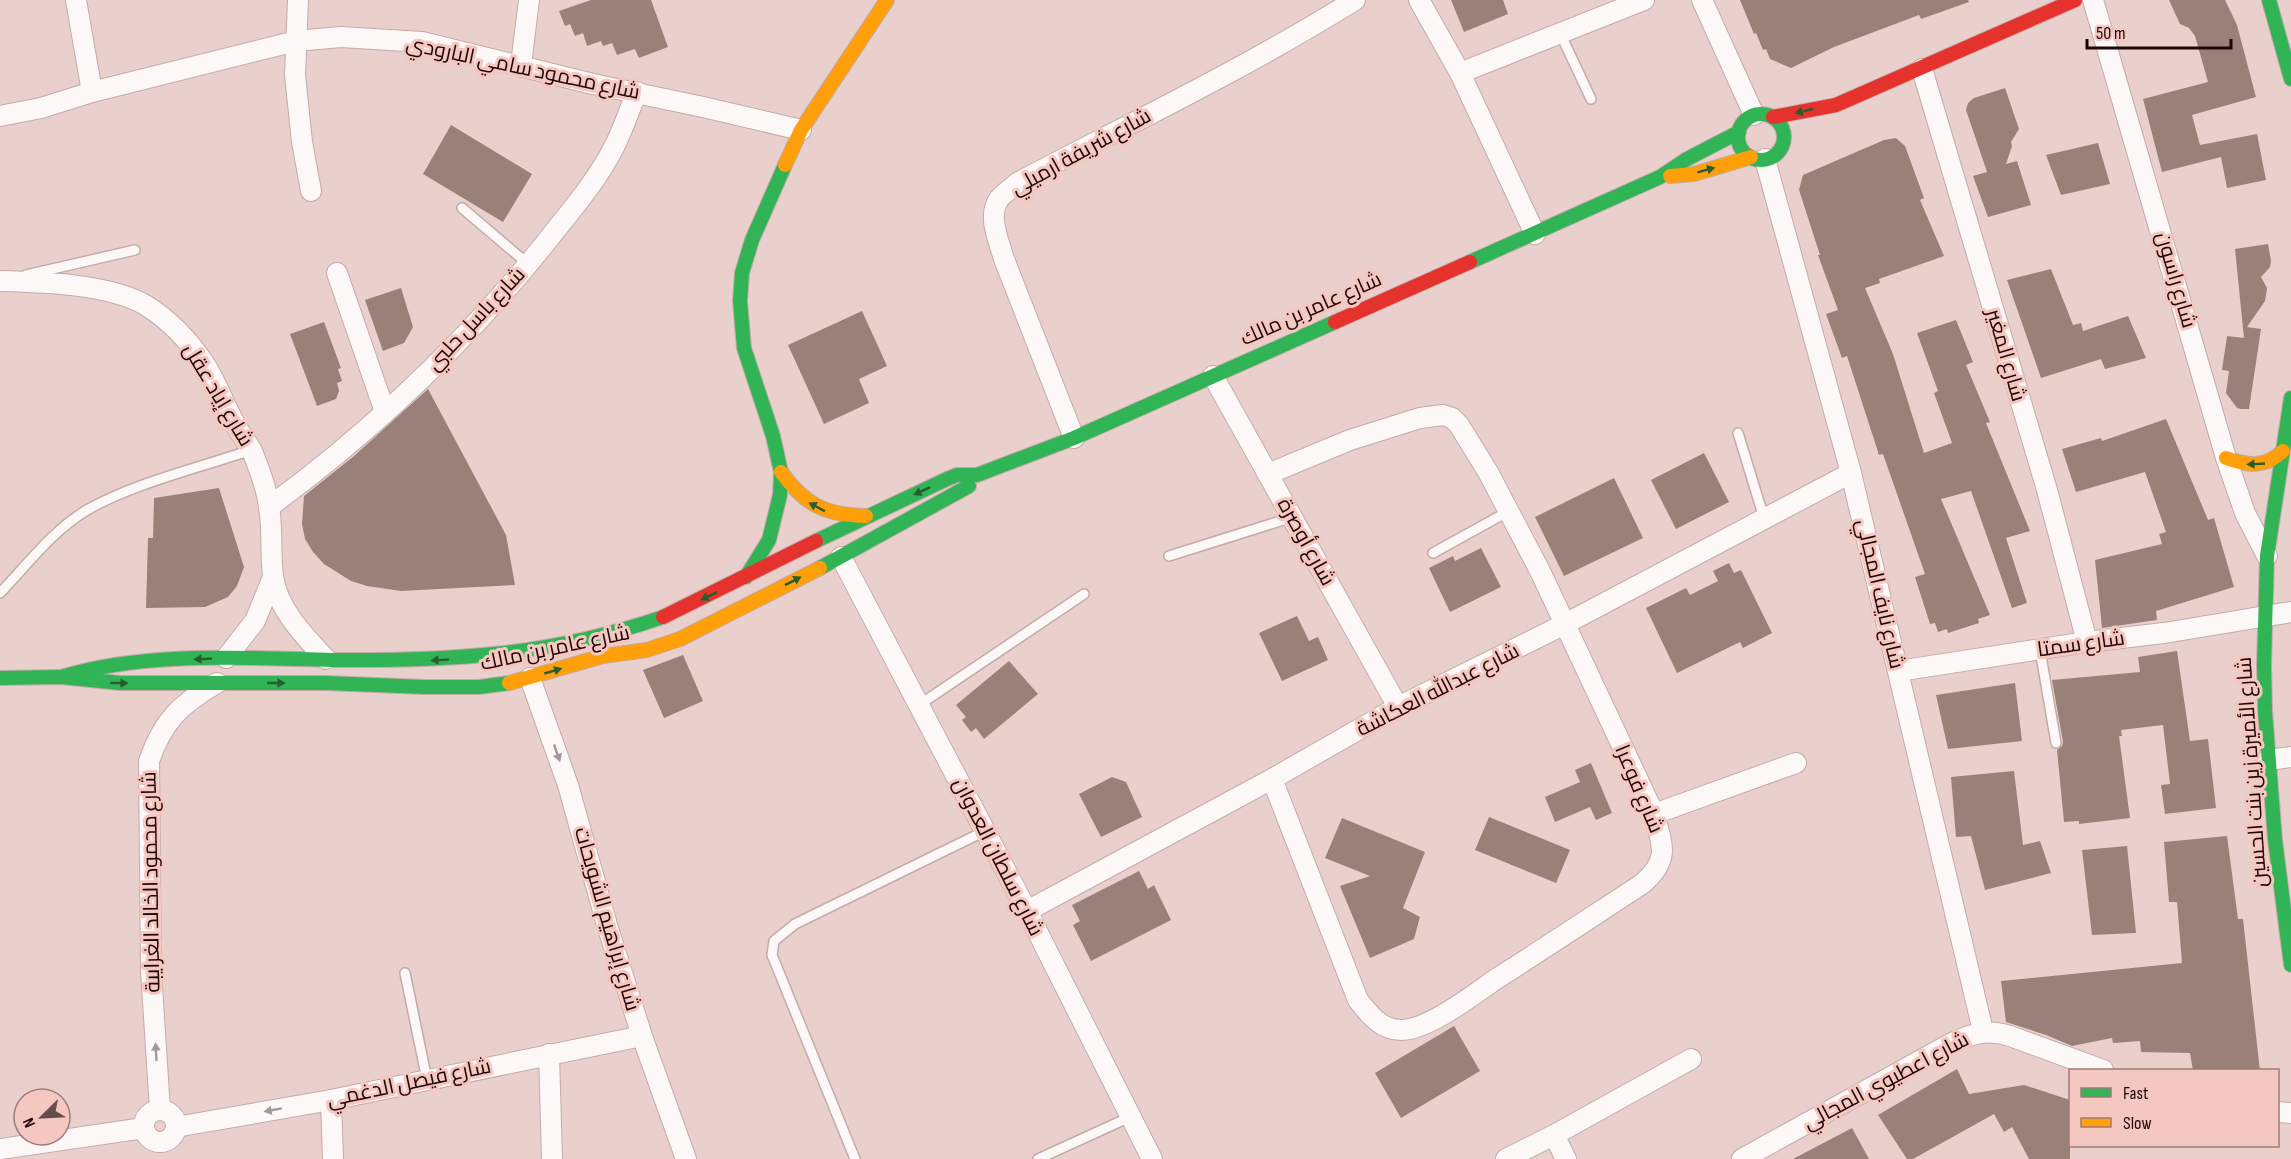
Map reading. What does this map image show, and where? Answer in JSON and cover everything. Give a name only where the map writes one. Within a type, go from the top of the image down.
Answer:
[{"type":"street","points":[[76,0],[92,92]]},
{"type":"street","points":[[298,0],[295,75],[302,142],[311,191]]},
{"type":"street","points":[[522,65],[529,0]]},
{"type":"street","points":[[745,579],[769,540],[780,495],[781,472],[744,348],[740,301],[742,273],[753,240],[801,130],[887,0]]},
{"type":"street","name":"شارع شريفة ارميلي","points":[[1074,438],[1004,259],[995,229],[994,213],[999,199],[1017,183],[1168,105],[1317,24],[1355,0]]},
{"type":"street","points":[[1419,0],[1460,73],[1535,234]]},
{"type":"street","points":[[1460,73],[1644,0]]},
{"type":"street","points":[[1702,0],[1763,116],[1783,130],[1766,154],[1740,146],[1739,132],[1744,122],[1763,116],[1836,105],[1922,69],[2035,8],[2075,0]]},
{"type":"street","name":"شارع راسون","points":[[2093,0],[2226,458],[2245,513],[2267,556]]},
{"type":"street","points":[[2261,0],[2271,6],[2291,79]]},
{"type":"street","name":"شارع محمود سامي البارودي","points":[[0,116],[41,108],[92,92],[296,41],[340,37],[422,42],[593,84],[801,130]]},
{"type":"street","name":"شارع المغير","points":[[1922,69],[2047,490],[2087,642]]},
{"type":"street","name":"شارع باسل حلبي","points":[[269,507],[306,480],[385,412],[471,328],[528,264],[579,201],[614,148],[637,92]]},
{"type":"street","points":[[1812,124],[1836,105]]},
{"type":"street","name":"شارع عامر بن مالك","points":[[61,677],[116,663],[226,658],[427,660],[524,654],[642,626],[745,579],[866,516],[947,479],[967,474],[977,475],[1074,438],[1535,234],[1660,177],[1687,159],[1739,132]]},
{"type":"street","name":"شارع عامر بن مالك","points":[[1660,177],[1694,174],[1766,154],[1798,135]]},
{"type":"street","name":"شارع نايف المجالي","points":[[1766,154],[1851,473],[1983,1031]]},
{"type":"street","points":[[337,273],[385,412]]},
{"type":"street","name":"شارع إياد عقل","points":[[0,281],[35,282],[97,289],[119,294],[145,305],[165,319],[189,343],[204,363],[251,450],[269,507],[273,577],[281,600],[293,621],[326,659]]},
{"type":"street","name":"شارع أوصرة","points":[[1213,376],[1398,707]]},
{"type":"street","name":"شارع الأميرة زين بنت الحسين","points":[[2291,398],[2267,556],[2265,617],[2265,711],[2268,760],[2275,840],[2291,965]]},
{"type":"street","name":"شارع فوعرا","points":[[1268,474],[1350,440],[1420,418],[1443,416],[1452,418],[1459,425],[1509,511],[1540,572],[1654,814],[1662,841],[1663,857],[1653,874],[1642,884],[1446,1012],[1413,1030],[1397,1030],[1383,1026],[1371,1017],[1358,1000],[1272,779]]},
{"type":"street","points":[[2226,458],[2242,464],[2258,466],[2276,459],[2283,451]]},
{"type":"street","points":[[781,472],[792,489],[808,502],[826,512],[846,517],[866,516]]},
{"type":"street","name":"شارع عبدالله العكاشة","points":[[1027,911],[1272,779],[1398,707],[1563,625],[1851,473]]},
{"type":"street","name":"شارع عامر بن مالك","points":[[0,678],[61,677],[100,682],[326,683],[479,687],[530,678],[603,656],[647,650],[680,639],[841,557],[963,490],[977,475]]},
{"type":"street","name":"شارع سلطان العدوان","points":[[841,557],[1027,911],[1152,1159]]},
{"type":"street","name":"شارع إياد عقل","points":[[226,658],[255,621],[273,577]]},
{"type":"street","name":"شارع سمتا","points":[[1898,672],[2291,612]]},
{"type":"street","points":[[524,654],[530,678]]},
{"type":"street","name":"شارع إبراهيم الشويحات","points":[[530,678],[568,785],[607,925],[642,1036],[686,1159]]},
{"type":"street","name":"شارع محمود الخالد الغرايبة","points":[[160,1110],[151,971],[149,761],[158,737],[169,719],[188,702],[217,683]]},
{"type":"street","points":[[2268,760],[2291,757]]},
{"type":"street","points":[[1654,814],[1796,763]]},
{"type":"street","name":"شارع اعطيوي المجالي","points":[[1742,1159],[1952,1043],[1983,1031],[2010,1035],[2098,1069]]},
{"type":"street","name":"شارع فيصل الدغمي","points":[[176,1127],[331,1100],[642,1036]]},
{"type":"street","points":[[549,1054],[552,1159]]},
{"type":"street","points":[[1506,1159],[1691,1059]]},
{"type":"street","points":[[331,1100],[333,1159]]},
{"type":"street","points":[[160,1110],[171,1115],[176,1127],[162,1151],[150,1139],[144,1128],[146,1118],[154,1111],[160,1110]]},
{"type":"street","points":[[0,1149],[144,1128]]},
{"type":"street","points":[[1554,1135],[1566,1159]]},
{"type":"lane","points":[[1560,32],[1590,99]]},
{"type":"lane","points":[[462,208],[528,264]]},
{"type":"lane","points":[[0,281],[135,250]]},
{"type":"lane","points":[[1738,433],[1764,518]]},
{"type":"lane","points":[[0,593],[55,535],[86,511],[125,492],[251,450]]},
{"type":"lane","points":[[1433,553],[1509,511]]},
{"type":"lane","points":[[1168,556],[1293,517]]},
{"type":"lane","points":[[919,705],[1084,594]]},
{"type":"lane","points":[[2040,650],[2056,743]]},
{"type":"lane","points":[[855,1159],[771,955],[774,941],[795,924],[985,831]]},
{"type":"lane","points":[[405,973],[427,1080]]},
{"type":"lane","points":[[1038,1159],[1130,1117]]},
{"type":"building","points":[[591,0],[651,0],[668,47],[639,58],[635,49],[617,55],[612,43],[603,46],[601,41],[587,46],[583,33],[575,36],[570,24],[565,26],[559,11]]},
{"type":"building","points":[[1451,0],[1503,0],[1508,14],[1464,32]]},
{"type":"building","points":[[1740,0],[1968,0],[1969,2],[1921,19],[1919,15],[1834,47],[1791,68],[1770,59],[1766,49],[1763,50]]},
{"type":"building","points":[[2169,0],[2225,0],[2237,25],[2256,97],[2192,115],[2200,145],[2257,134],[2266,180],[2227,188],[2221,157],[2162,172],[2143,99],[2208,82],[2195,36],[2189,28],[2180,24]]},
{"type":"building","points":[[2005,88],[2019,129],[2011,142],[2012,146],[2006,164],[2017,161],[2031,205],[1988,217],[1973,176],[1987,172],[1966,110],[1968,103],[1974,98]]},
{"type":"building","points":[[451,125],[532,174],[503,222],[423,174]]},
{"type":"building","points":[[1896,138],[1905,146],[1924,198],[1920,200],[1944,256],[1879,279],[1880,283],[1865,288],[1893,354],[1924,453],[1952,443],[1934,393],[1938,391],[1917,333],[1956,320],[1973,362],[1966,365],[1990,422],[1986,423],[2030,531],[2006,538],[2027,603],[2012,608],[1971,491],[1941,499],[1990,615],[1978,619],[1979,623],[1948,633],[1947,629],[1938,632],[1935,623],[1930,624],[1915,577],[1925,574],[1883,454],[1879,455],[1847,356],[1842,358],[1826,314],[1838,310],[1818,255],[1820,255],[1799,190],[1803,175],[1884,140]]},
{"type":"building","points":[[2098,143],[2110,184],[2061,195],[2046,155]]},
{"type":"building","points":[[2268,244],[2270,267],[2261,277],[2267,288],[2265,301],[2247,327],[2261,329],[2249,409],[2241,409],[2237,408],[2226,393],[2229,371],[2222,370],[2227,336],[2244,338],[2235,249]]},
{"type":"building","points":[[2051,269],[2073,325],[2081,323],[2083,331],[2128,316],[2146,358],[2105,369],[2101,359],[2041,378],[2007,280]]},
{"type":"building","points":[[401,288],[413,327],[404,343],[383,351],[365,300]]},
{"type":"building","points":[[862,311],[887,366],[859,379],[869,403],[824,424],[788,345]]},
{"type":"building","points":[[324,322],[341,368],[338,369],[342,381],[337,383],[339,391],[336,399],[317,406],[290,334]]},
{"type":"building","points":[[428,389],[506,535],[515,585],[401,591],[367,586],[351,581],[324,564],[305,539],[302,524],[304,496],[354,456]]},
{"type":"building","points":[[2166,419],[2208,520],[2214,518],[2234,587],[2156,611],[2157,620],[2102,628],[2095,560],[2162,544],[2159,534],[2166,532],[2145,472],[2076,492],[2062,449],[2101,438],[2102,441]]},
{"type":"building","points":[[1704,453],[1729,502],[1676,529],[1651,480]]},
{"type":"building","points":[[1614,478],[1643,538],[1564,576],[1535,517]]},
{"type":"building","points":[[219,488],[244,567],[237,586],[228,597],[205,607],[146,608],[148,538],[153,538],[154,498]]},
{"type":"building","points":[[1481,548],[1501,587],[1450,612],[1429,568],[1453,556],[1455,561]]},
{"type":"building","points":[[1729,563],[1734,573],[1741,570],[1772,633],[1743,648],[1740,642],[1677,673],[1646,608],[1686,588],[1690,595],[1718,581],[1713,571]]},
{"type":"building","points":[[1297,616],[1309,641],[1318,637],[1328,660],[1282,681],[1259,633]]},
{"type":"building","points":[[2177,651],[2190,741],[2208,739],[2216,808],[2165,814],[2161,785],[2170,784],[2163,725],[2121,730],[2122,736],[2119,736],[2130,818],[2079,824],[2079,821],[2064,822],[2057,750],[2063,742],[2052,680],[2140,672],[2138,657]]},
{"type":"building","points":[[683,655],[703,701],[664,718],[643,670]]},
{"type":"building","points":[[1009,661],[1038,694],[984,739],[976,728],[971,732],[962,720],[966,717],[956,705]]},
{"type":"building","points":[[2015,683],[2022,741],[1948,749],[1936,695]]},
{"type":"building","points":[[1591,763],[1612,813],[1596,820],[1590,807],[1555,822],[1545,797],[1580,782],[1575,770]]},
{"type":"building","points":[[2014,771],[2023,845],[2040,841],[2051,873],[1985,890],[1971,836],[1956,837],[1951,777]]},
{"type":"building","points":[[1112,777],[1126,782],[1142,817],[1101,837],[1079,794]]},
{"type":"building","points":[[1489,817],[1570,850],[1556,883],[1475,850]]},
{"type":"building","points":[[1342,818],[1425,852],[1403,908],[1420,917],[1414,939],[1370,958],[1340,886],[1370,876],[1325,858]]},
{"type":"building","points":[[2227,836],[2238,919],[2243,919],[2260,1069],[2193,1069],[2190,1053],[2141,1052],[2140,1041],[2113,1043],[2112,1038],[2072,1046],[2006,1022],[2001,981],[2182,963],[2177,902],[2169,902],[2164,842]]},
{"type":"building","points":[[2127,846],[2136,933],[2092,935],[2082,850]]},
{"type":"building","points":[[1139,871],[1148,889],[1154,885],[1171,920],[1091,961],[1073,925],[1080,921],[1072,905]]},
{"type":"building","points":[[1454,1026],[1480,1071],[1401,1118],[1375,1073]]},
{"type":"building","points":[[1957,1069],[1969,1094],[2024,1085],[2069,1100],[2070,1159],[2029,1159],[2012,1127],[2004,1132],[1994,1114],[1913,1159],[1907,1159],[1878,1115]]},
{"type":"building","points":[[1852,1128],[1869,1159],[1793,1159]]},
{"type":"traffic: fast","points":[[2269,0],[2291,79]]},
{"type":"traffic: fast","points":[[1761,114],[1777,121],[1784,137],[1777,153],[1761,160],[1745,153],[1738,137],[1745,121],[1761,114]]},
{"type":"traffic: fast","points":[[1470,262],[1660,177],[1687,159],[1739,132]]},
{"type":"traffic: fast","points":[[746,577],[769,540],[780,495],[781,472],[773,436],[744,348],[740,301],[742,273],[752,240],[785,165]]},
{"type":"traffic: fast","points":[[816,541],[947,479],[957,475],[977,475],[1074,438],[1335,322]]},
{"type":"traffic: fast","points":[[2291,398],[2267,556],[2264,665],[2265,711],[2275,840],[2291,965]]},
{"type":"traffic: fast","points":[[820,568],[969,486]]},
{"type":"traffic: fast","points":[[61,677],[126,663],[195,658],[375,660],[499,654],[580,640],[663,617]]},
{"type":"traffic: fast","points":[[0,678],[61,677],[120,683],[326,683],[425,687],[479,687],[509,683]]},
{"type":"traffic: slow","points":[[785,165],[801,130],[887,0]]},
{"type":"traffic: slow","points":[[1670,176],[1694,174],[1751,157]]},
{"type":"traffic: slow","points":[[2226,458],[2256,464],[2270,460],[2283,451]]},
{"type":"traffic: slow","points":[[781,472],[799,493],[817,506],[839,513],[866,516]]},
{"type":"traffic: slow","points":[[509,683],[603,656],[647,650],[680,639],[820,568]]},
{"type":"traffic: jam","points":[[1773,117],[1836,105],[2075,0]]},
{"type":"traffic: jam","points":[[1335,322],[1470,262]]},
{"type":"traffic: jam","points":[[663,617],[816,541]]}]
